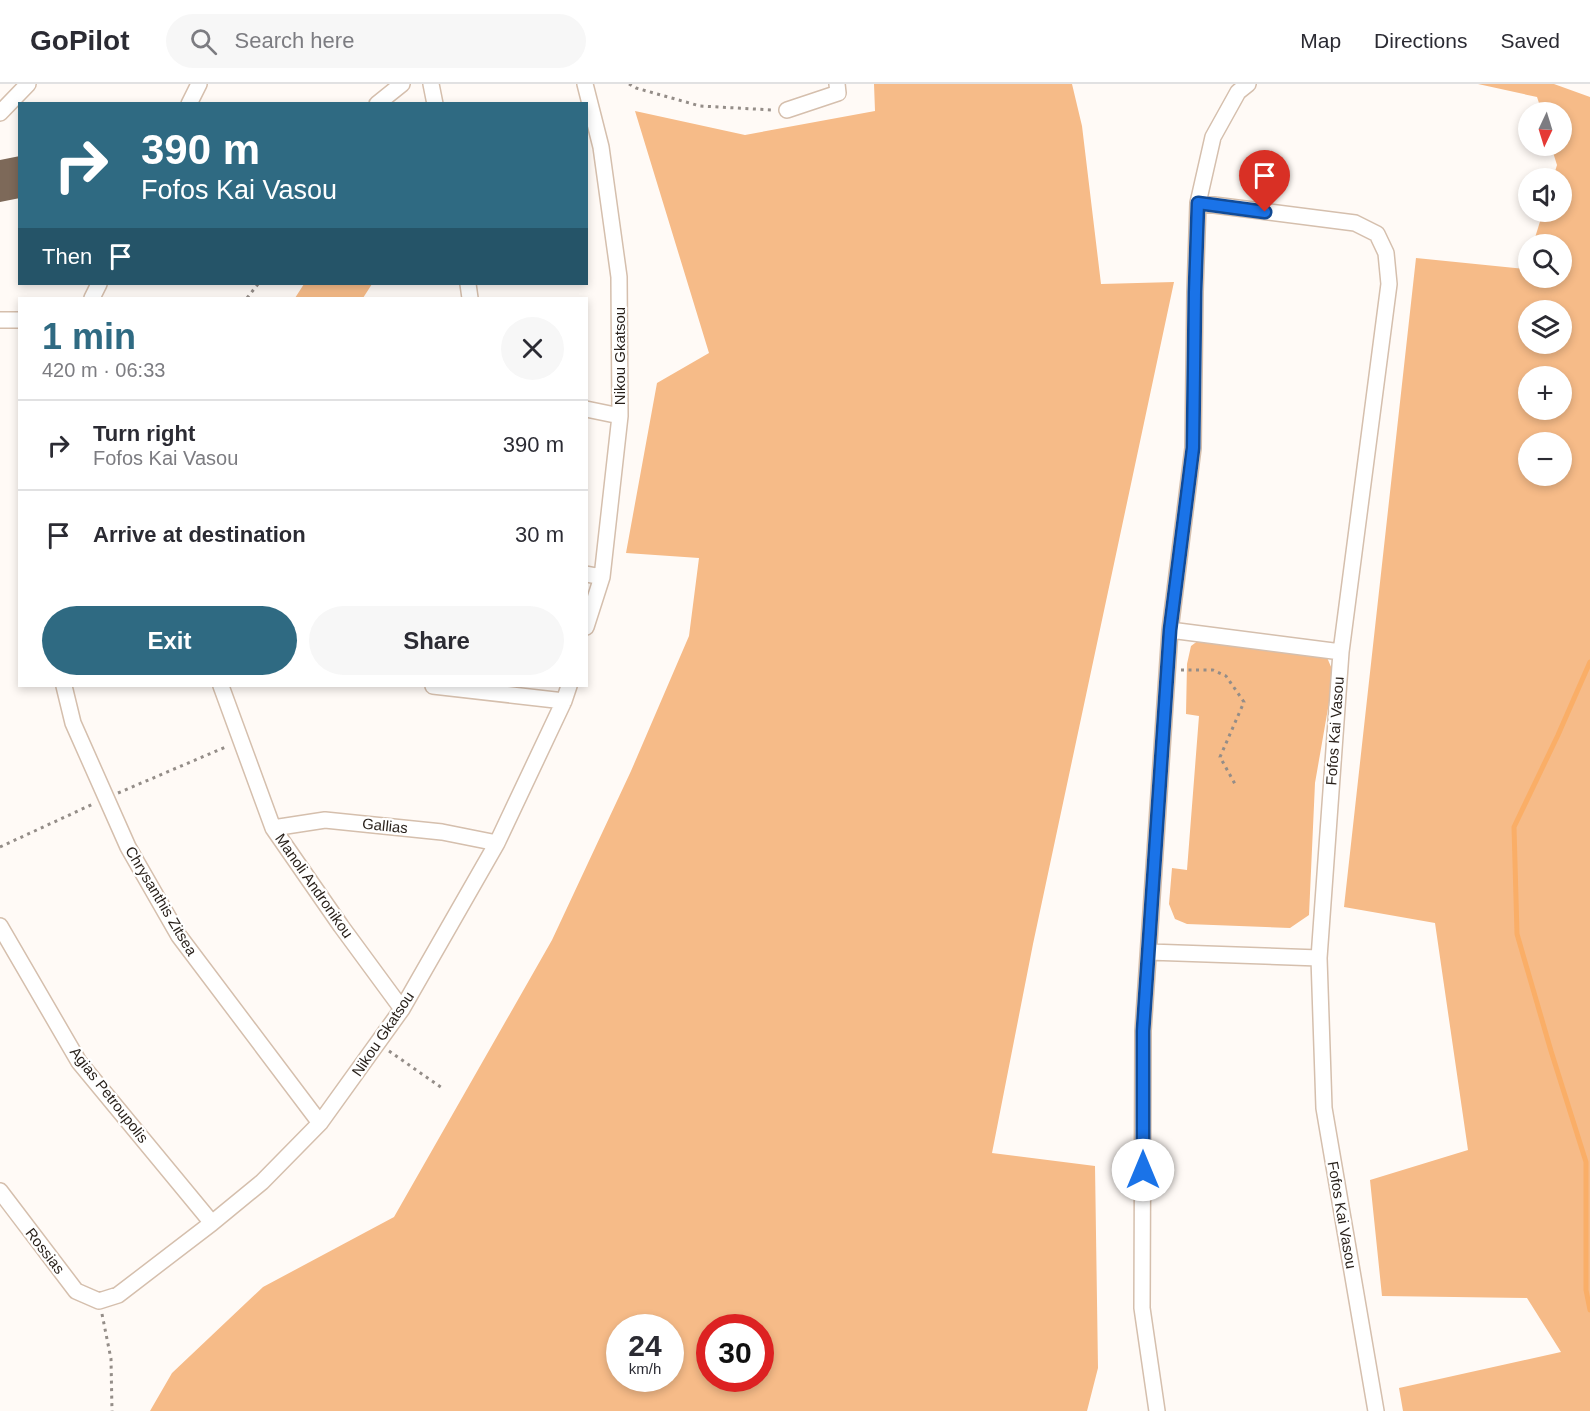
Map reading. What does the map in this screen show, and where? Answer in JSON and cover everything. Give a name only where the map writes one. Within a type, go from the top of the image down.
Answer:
[{"type":"street","points":[[0,113],[28,84]]},
{"type":"street","points":[[190,102],[199,84]]},
{"type":"street","points":[[380,102],[402,84]]},
{"type":"street","points":[[431,84],[435,102]]},
{"type":"street","name":"Nikou Gkatsou","points":[[585,84],[601,147],[619,278],[620,416],[602,577],[588,621]]},
{"type":"street","points":[[787,110],[838,93],[837,84]]},
{"type":"street","points":[[1156,1411],[1142,1308],[1143,1031],[1170,630],[1193,448],[1198,203],[1214,137],[1238,92],[1248,84]]},
{"type":"street","name":"Fofos Kai Vasou","points":[[1198,203],[1354,223],[1377,234],[1386,253],[1389,284],[1341,652],[1319,958],[1324,1108],[1376,1411]]},
{"type":"street","points":[[0,320],[18,320]]},
{"type":"street","points":[[588,409],[620,416]]},
{"type":"street","points":[[588,574],[602,577]]},
{"type":"street","points":[[1170,630],[1341,652]]},
{"type":"street","name":"Chrysanthis Zitsea","points":[[64,687],[73,723],[123,838],[179,936],[320,1123]]},
{"type":"street","name":"Manoli Andronikou","points":[[221,687],[273,828],[402,1009]]},
{"type":"street","points":[[442,687],[564,702]]},
{"type":"street","name":"Nikou Gkatsou","points":[[99,1301],[118,1295],[212,1223],[262,1182],[320,1123],[402,1009],[497,843],[564,702],[569,687]]},
{"type":"street","name":"Gallias","points":[[273,828],[325,820],[442,832],[497,843]]},
{"type":"street","name":"Agias Petroupolis","points":[[0,926],[79,1062],[212,1223]]},
{"type":"street","points":[[1149,952],[1319,958]]},
{"type":"street","name":"Rossias","points":[[0,1191],[76,1291],[99,1301]]},
{"type":"path","points":[[629,84],[700,106],[787,110]]},
{"type":"path","points":[[248,297],[257,285]]},
{"type":"path","points":[[1168,670],[1213,670],[1226,676],[1244,702],[1220,757],[1235,784]]},
{"type":"path","points":[[378,1043],[442,1088]]},
{"type":"path","points":[[99,1301],[111,1359],[112,1411]]},
{"type":"shaded area","points":[[874,84],[1072,84],[1082,126],[1101,284],[1174,282],[1033,944],[992,1153],[1095,1166],[1098,1368],[1087,1411],[150,1411],[172,1373],[263,1287],[394,1217],[552,940],[631,771],[689,636],[699,558],[626,553],[657,383],[709,353],[635,111],[745,135],[875,111]]},
{"type":"shaded area","points":[[1478,84],[1554,84],[1590,97],[1590,1411],[1403,1411],[1399,1388],[1561,1352],[1527,1298],[1382,1296],[1370,1180],[1468,1150],[1435,923],[1344,907],[1416,258],[1518,268],[1518,288],[1572,288],[1572,234],[1536,234],[1540,222],[1572,222],[1572,168],[1556,168],[1554,156],[1572,156],[1572,102],[1539,102],[1537,97]]},
{"type":"shaded area","points":[[303,285],[371,285],[364,297],[296,297]]},
{"type":"shaded area","points":[[1203,637],[1326,655],[1334,674],[1315,783],[1309,915],[1290,928],[1187,924],[1175,919],[1169,904],[1172,868],[1187,870],[1199,716],[1186,714],[1187,664],[1191,646]]},
{"type":"building","points":[[18,156],[18,198],[0,202],[0,160]]},
{"type":"waterway","points":[[1590,662],[1514,827],[1517,934],[1586,1162],[1586,1290],[1590,1310]]},
{"type":"route","points":[[1143,1170],[1143,1031],[1170,630],[1193,448],[1198,203],[1265,212]]}]
